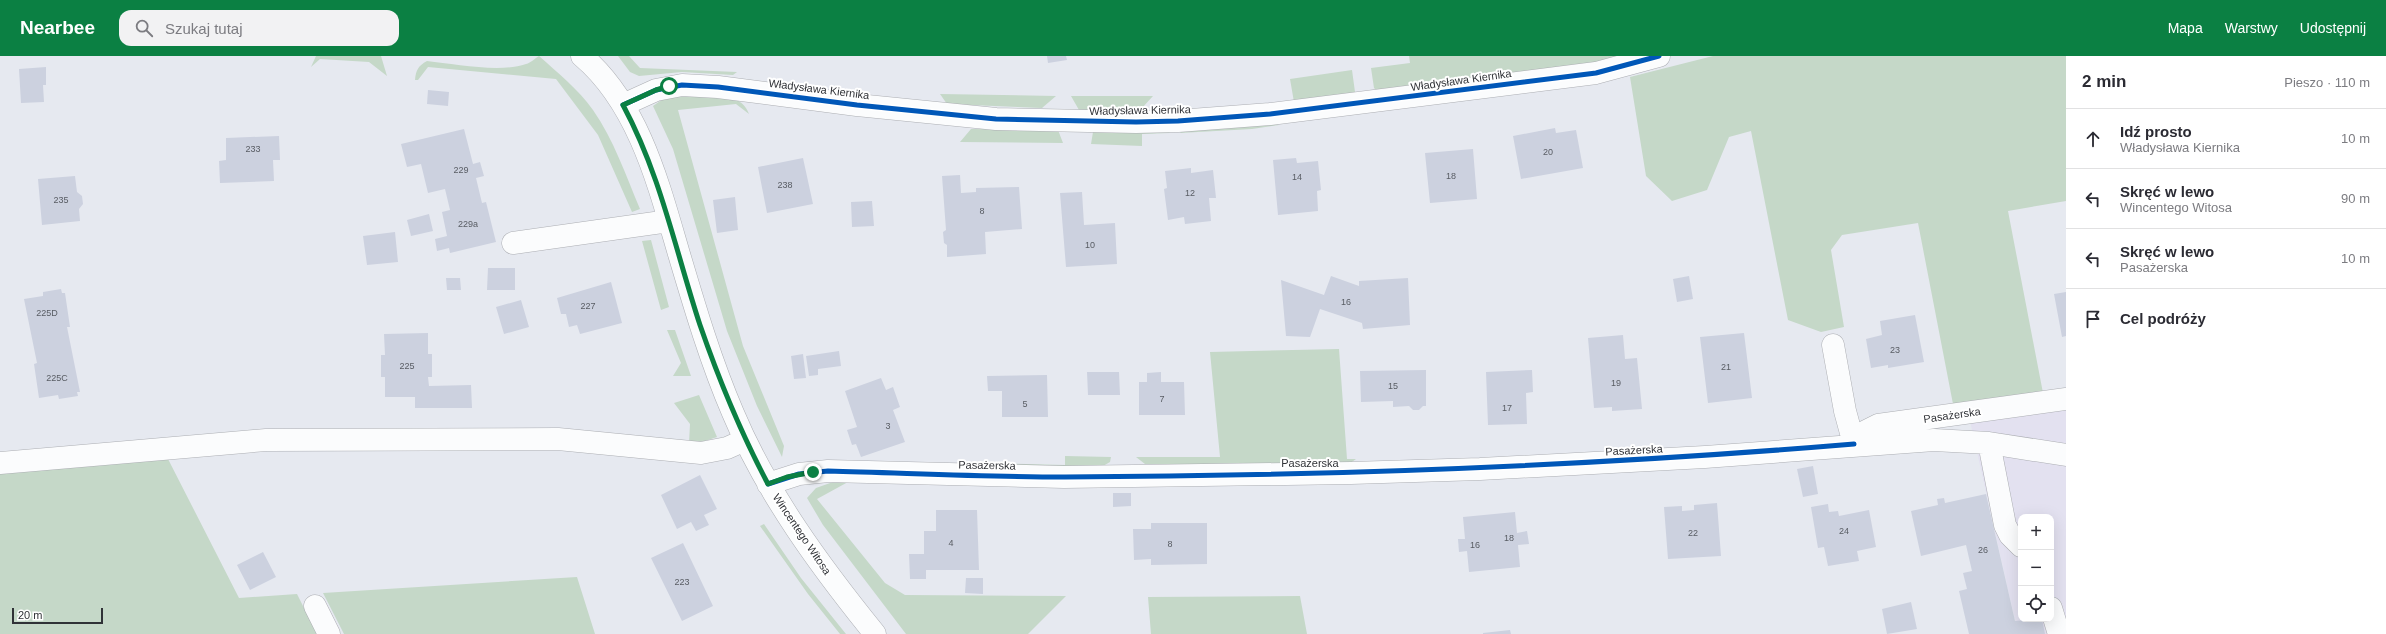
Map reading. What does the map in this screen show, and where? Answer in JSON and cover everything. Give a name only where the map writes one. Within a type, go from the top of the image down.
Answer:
[{"type":"street","name":"Wincentego Witosa","points":[[582,56],[623,105],[642,141],[669,221],[701,326],[745,440],[768,484],[815,556],[875,634]]},
{"type":"street","name":"Władysława Kiernika","points":[[623,105],[656,90],[682,85],[718,87],[872,106],[996,119],[1136,122],[1178,121],[1278,114],[1588,74],[1618,68],[1659,56]]},
{"type":"street","points":[[513,243],[669,221]]},
{"type":"street","points":[[1833,345],[1845,411],[1854,444],[1934,440],[1989,444],[2066,455]]},
{"type":"street","name":"Pasażerska","points":[[768,484],[799,474],[828,472],[1064,477],[1472,469],[1705,457],[1854,444],[1866,431],[1878,425],[2066,399]]},
{"type":"street","points":[[0,463],[266,440],[558,439],[701,453],[727,448],[745,440]]},
{"type":"street","points":[[1989,444],[2005,524],[2010,535],[2018,543]]},
{"type":"street","points":[[315,606],[329,634]]},
{"type":"street","points":[[2054,618],[2059,634]]},
{"type":"shaded area","points":[[2066,410],[2066,634],[2018,634],[1970,421]]},
{"type":"green space","points":[[316,56],[381,56],[387,76],[369,62],[320,59],[311,67]]},
{"type":"green space","points":[[539,56],[574,88],[593,110],[607,133],[625,171],[640,209],[632,212],[598,135],[556,79],[428,67],[418,80],[415,80],[418,69],[427,61],[477,67],[504,68],[515,67],[531,62]]},
{"type":"green space","points":[[618,56],[629,56],[640,68],[737,72],[733,75],[682,72],[639,76],[630,72]]},
{"type":"green space","points":[[1409,56],[1638,56],[1379,93],[1374,88],[1371,68],[1410,63]]},
{"type":"green space","points":[[1713,56],[2066,56],[2066,201],[2008,211],[2043,393],[1953,404],[1918,223],[1842,235],[1831,250],[1844,327],[1821,332],[1788,320],[1751,131],[1729,137],[1707,190],[1672,201],[1646,176],[1630,77]]},
{"type":"green space","points":[[1352,70],[1355,92],[1350,96],[1294,102],[1290,79]]},
{"type":"green space","points":[[940,94],[1056,96],[1042,108],[947,104]]},
{"type":"green space","points":[[689,95],[714,95],[732,98],[739,101],[749,114],[736,104],[678,110],[743,346],[784,446],[782,457],[757,406],[727,331],[673,149],[653,106],[663,99]]},
{"type":"green space","points":[[1071,96],[1153,96],[1142,108],[1133,110],[1079,110]]},
{"type":"green space","points":[[1273,121],[1279,125],[1252,129],[1180,133],[1184,128]]},
{"type":"green space","points":[[971,129],[1058,130],[1063,143],[960,142]]},
{"type":"green space","points":[[1166,129],[1170,133],[1142,134],[1142,146],[1091,144],[1093,132]]},
{"type":"green space","points":[[651,240],[669,307],[661,310],[642,241]]},
{"type":"green space","points":[[667,330],[675,330],[691,376],[673,376],[681,363]]},
{"type":"green space","points":[[1339,349],[1347,459],[1356,459],[1349,464],[1145,464],[1136,457],[1220,457],[1210,352]]},
{"type":"green space","points":[[699,395],[717,437],[696,444],[689,443],[690,424],[674,403]]},
{"type":"green space","points":[[1065,456],[1111,457],[1110,462],[1103,466],[989,466],[986,463],[1065,465]]},
{"type":"green space","points":[[168,459],[239,598],[297,594],[317,634],[0,634],[0,473]]},
{"type":"green space","points":[[833,482],[848,482],[817,499],[885,583],[905,595],[1066,596],[1028,634],[906,634],[823,525],[807,498],[816,488]]},
{"type":"green space","points":[[764,524],[801,578],[846,634],[840,634],[808,594],[760,526]]},
{"type":"green space","points":[[577,577],[595,634],[344,634],[323,593]]},
{"type":"green space","points":[[1300,596],[1307,634],[1151,634],[1148,597]]},
{"type":"building","points":[[1047,56],[1066,56],[1067,60],[1048,63]]},
{"type":"building","points":[[46,67],[46,85],[43,85],[44,102],[21,103],[19,69]]},
{"type":"building","points":[[428,90],[449,92],[448,106],[427,104]]},
{"type":"building","points":[[1555,128],[1556,133],[1576,130],[1583,168],[1521,179],[1513,136]]},
{"type":"building","points":[[464,129],[473,164],[480,162],[484,176],[476,178],[482,203],[486,202],[496,242],[450,253],[449,248],[437,251],[435,239],[447,236],[442,212],[450,210],[445,189],[428,193],[421,164],[407,167],[401,144]]},
{"type":"building","points":[[279,136],[280,160],[273,160],[274,181],[220,183],[219,161],[226,160],[226,138]]},
{"type":"building","points":[[1473,149],[1477,199],[1430,203],[1425,153]]},
{"type":"building","points":[[803,158],[813,204],[767,213],[758,167]]},
{"type":"building","points":[[1296,158],[1297,163],[1318,161],[1321,190],[1317,191],[1318,211],[1278,215],[1273,160]]},
{"type":"building","points":[[1191,168],[1191,173],[1213,170],[1216,198],[1209,198],[1211,221],[1185,224],[1184,217],[1168,220],[1164,189],[1167,188],[1165,171]]},
{"type":"building","points":[[960,175],[961,193],[976,192],[976,188],[1019,187],[1022,229],[985,232],[986,254],[947,257],[947,245],[944,243],[943,232],[946,230],[942,176]]},
{"type":"building","points":[[75,176],[77,192],[82,196],[83,204],[79,209],[80,221],[42,225],[38,179]]},
{"type":"building","points":[[1082,192],[1084,225],[1115,223],[1117,264],[1066,267],[1060,193]]},
{"type":"building","points":[[735,197],[738,230],[717,233],[713,200]]},
{"type":"building","points":[[872,201],[874,226],[852,227],[851,202]]},
{"type":"building","points":[[429,214],[433,231],[411,236],[407,220]]},
{"type":"building","points":[[395,232],[398,262],[367,265],[363,236]]},
{"type":"building","points":[[488,268],[515,268],[515,290],[487,290]]},
{"type":"building","points":[[1331,276],[1359,286],[1359,281],[1408,278],[1410,325],[1363,329],[1362,323],[1320,309],[1310,337],[1286,336],[1281,280],[1324,295]]},
{"type":"building","points":[[1689,276],[1693,299],[1677,302],[1673,279]]},
{"type":"building","points":[[446,278],[460,278],[461,290],[447,290]]},
{"type":"building","points":[[611,282],[622,323],[580,334],[577,325],[569,327],[566,314],[561,314],[557,298]]},
{"type":"building","points":[[61,289],[62,293],[65,293],[70,327],[67,327],[80,392],[77,392],[78,396],[59,399],[58,395],[39,398],[34,364],[37,363],[24,299],[43,296],[43,292]]},
{"type":"building","points":[[2066,292],[2066,336],[2062,337],[2054,294]]},
{"type":"building","points":[[521,300],[529,327],[504,334],[496,307]]},
{"type":"building","points":[[1915,315],[1924,362],[1888,368],[1888,365],[1871,368],[1866,339],[1882,335],[1880,321]]},
{"type":"building","points":[[428,333],[428,354],[432,354],[432,377],[428,377],[429,386],[471,385],[472,408],[415,408],[415,397],[385,397],[385,377],[381,377],[381,355],[385,355],[384,334]]},
{"type":"building","points":[[1744,333],[1752,398],[1708,403],[1700,337]]},
{"type":"building","points":[[1623,335],[1625,359],[1637,358],[1642,409],[1612,411],[1612,407],[1594,408],[1588,338]]},
{"type":"building","points":[[839,351],[841,366],[818,369],[818,375],[809,376],[806,356]]},
{"type":"building","points":[[803,354],[806,378],[794,379],[791,356]]},
{"type":"building","points":[[1426,370],[1426,406],[1423,406],[1419,410],[1413,410],[1409,406],[1393,407],[1393,401],[1361,402],[1360,371]]},
{"type":"building","points":[[1532,370],[1533,392],[1526,393],[1527,424],[1488,425],[1486,372]]},
{"type":"building","points":[[1087,372],[1119,372],[1120,395],[1088,395]]},
{"type":"building","points":[[1161,372],[1161,382],[1184,382],[1185,415],[1139,415],[1139,382],[1147,382],[1147,373]]},
{"type":"building","points":[[1047,375],[1048,417],[1002,417],[1002,391],[988,391],[987,376]]},
{"type":"building","points":[[881,378],[886,390],[893,387],[900,407],[893,410],[905,442],[861,457],[856,444],[852,445],[847,430],[857,427],[845,391]]},
{"type":"building","points":[[1813,466],[1818,494],[1803,497],[1797,469]]},
{"type":"building","points":[[700,475],[717,509],[704,515],[709,525],[696,531],[691,522],[677,529],[661,495]]},
{"type":"building","points":[[1113,493],[1131,493],[1131,506],[1113,507]]},
{"type":"building","points":[[1986,494],[2015,621],[2043,622],[2045,634],[1969,634],[1959,591],[1967,589],[1963,573],[1972,571],[1966,545],[1921,556],[1911,511],[1938,505],[1937,499],[1944,498],[1945,503]]},
{"type":"building","points":[[1717,503],[1721,556],[1668,559],[1664,507],[1682,506],[1682,511],[1694,510],[1694,505]]},
{"type":"building","points":[[1828,504],[1829,512],[1838,511],[1839,516],[1869,510],[1876,547],[1857,551],[1859,561],[1828,566],[1824,547],[1818,548],[1811,507]]},
{"type":"building","points":[[936,510],[977,510],[979,570],[926,570],[926,579],[910,579],[909,554],[924,554],[924,531],[936,531]]},
{"type":"building","points":[[1515,512],[1517,533],[1527,531],[1529,544],[1518,545],[1520,567],[1469,572],[1467,551],[1459,552],[1458,539],[1465,539],[1463,517]]},
{"type":"building","points":[[1151,523],[1207,523],[1207,564],[1151,565],[1151,559],[1134,560],[1133,529],[1151,529]]},
{"type":"building","points":[[683,543],[713,606],[682,621],[651,558]]},
{"type":"building","points":[[263,552],[276,577],[250,590],[237,565]]},
{"type":"building","points":[[966,578],[983,578],[983,594],[965,593]]},
{"type":"building","points":[[1911,602],[1917,629],[1887,634],[1882,609]]},
{"type":"building","points":[[1510,630],[1511,634],[1483,634],[1483,633]]},
{"type":"cycle path","points":[[623,105],[656,90],[682,85],[718,87],[857,105],[996,119],[1136,122],[1178,121],[1270,114],[1596,73],[1659,56]]},
{"type":"cycle path","points":[[768,484],[799,474],[828,471],[1035,477],[1262,475],[1558,464],[1755,452],[1854,444]]},
{"type":"route","points":[[669,86],[641,96],[623,105],[642,141],[654,172],[701,326],[732,413],[768,484],[787,477],[813,472]]}]
